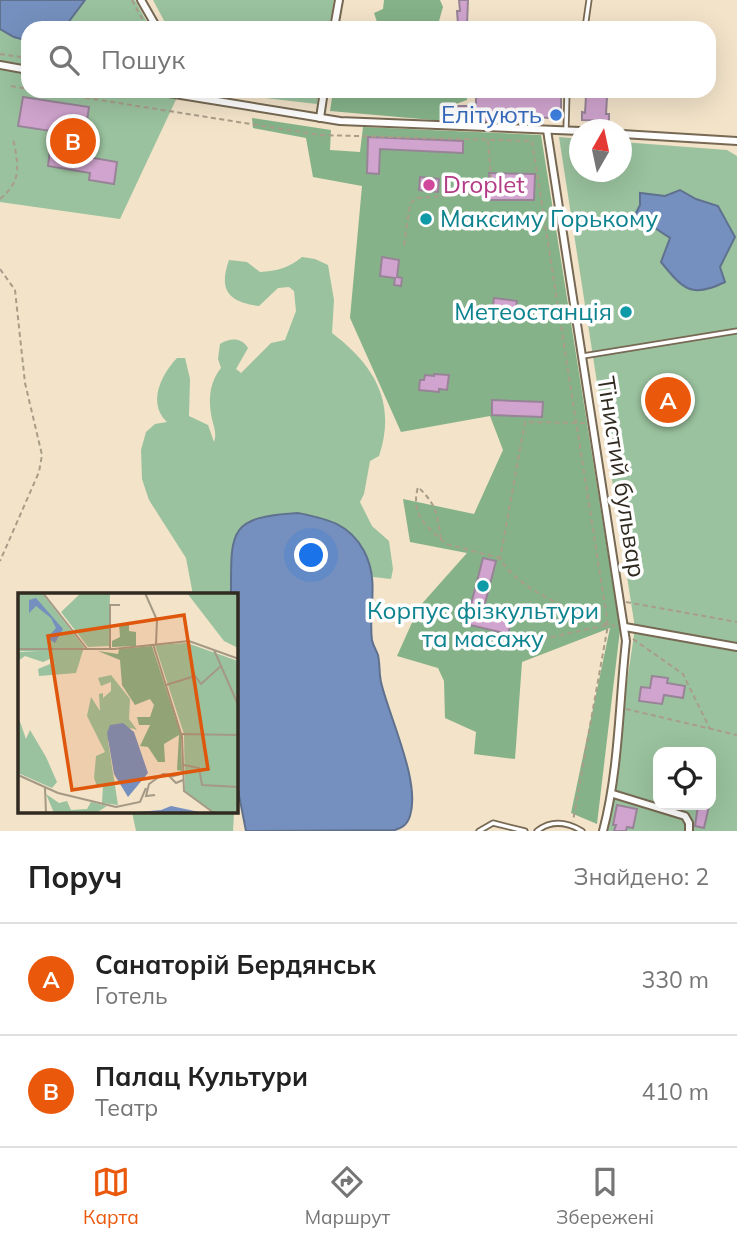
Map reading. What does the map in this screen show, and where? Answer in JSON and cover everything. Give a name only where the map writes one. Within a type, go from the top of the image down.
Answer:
[{"type":"street","points":[[141,0],[153,21]]},
{"type":"street","points":[[335,21],[338,2]]},
{"type":"street","points":[[0,65],[21,69]]},
{"type":"street","points":[[215,98],[340,121],[569,130]]},
{"type":"street","points":[[320,118],[323,98]]},
{"type":"street","name":"Тінистий бульвар","points":[[547,130],[625,630],[612,794],[603,831]]},
{"type":"street","points":[[632,135],[737,141]]},
{"type":"street","points":[[625,630],[737,647]]},
{"type":"street","points":[[612,794],[685,816],[689,831]]},
{"type":"lane","points":[[338,2],[347,0]]},
{"type":"lane","points":[[586,21],[589,0]]},
{"type":"lane","points":[[566,130],[567,98]]},
{"type":"lane","points":[[583,356],[737,331]]},
{"type":"lane","points":[[537,831],[557,822],[572,825],[582,831]]},
{"type":"lane","points":[[479,831],[493,823],[524,831]]},
{"type":"path","points":[[132,0],[143,21]]},
{"type":"path","points":[[0,54],[21,57]]},
{"type":"path","points":[[11,86],[21,88]]},
{"type":"path","points":[[87,98],[320,135],[532,141],[608,625],[572,825]]},
{"type":"path","points":[[0,199],[15,184],[17,170],[13,138]]},
{"type":"path","points":[[404,246],[410,204],[416,198],[490,191],[488,139]]},
{"type":"path","points":[[0,269],[15,289],[25,383],[43,455],[39,472],[0,561]]},
{"type":"path","points":[[500,559],[525,422],[593,422]]},
{"type":"path","points":[[441,539],[432,500],[418,488],[415,500],[417,515],[441,539],[446,544],[500,559],[508,570],[535,591],[608,625]]},
{"type":"path","points":[[621,602],[737,622]]},
{"type":"path","points":[[501,648],[608,625]]},
{"type":"path","points":[[625,630],[684,674],[710,729]]},
{"type":"path","points":[[618,708],[737,735]]},
{"type":"green space","points":[[0,0],[135,0],[146,21],[21,21],[21,98],[177,98],[120,219],[0,202]]},
{"type":"green space","points":[[153,0],[334,0],[330,21],[164,21]]},
{"type":"green space","points":[[384,0],[440,0],[443,7],[439,21],[377,21],[374,13],[383,9]]},
{"type":"green space","points":[[264,98],[318,98],[317,104]]},
{"type":"green space","points":[[332,98],[467,98],[456,104],[456,122],[330,111]]},
{"type":"green space","points":[[252,118],[331,130],[330,150],[360,152],[363,127],[541,135],[620,630],[597,824],[571,813],[610,628],[522,662],[515,759],[474,754],[476,732],[445,718],[444,681],[438,668],[397,656],[419,607],[467,553],[410,542],[403,499],[474,514],[503,450],[490,416],[401,432],[350,318],[362,186],[313,177],[306,138],[253,128]]},
{"type":"green space","points":[[559,137],[569,138],[569,182],[632,182],[632,143],[727,150],[737,156],[737,831],[605,831],[635,628]]},
{"type":"green space","points":[[302,257],[328,265],[334,300],[332,333],[360,358],[378,386],[385,418],[384,437],[379,456],[370,461],[360,502],[372,526],[389,541],[393,569],[391,579],[373,577],[362,548],[348,531],[328,520],[298,513],[231,561],[231,593],[193,593],[186,558],[149,500],[142,479],[141,450],[146,432],[155,424],[167,422],[158,406],[158,389],[177,358],[185,358],[190,379],[189,416],[208,425],[214,442],[210,399],[214,380],[221,368],[218,359],[220,344],[235,340],[248,348],[236,369],[241,373],[271,343],[285,340],[296,311],[294,291],[289,287],[278,288],[259,306],[233,298],[225,280],[229,260],[247,262],[260,272],[292,264]]},
{"type":"green space","points":[[132,814],[234,814],[233,831],[136,831]]},
{"type":"water","points":[[0,0],[85,0],[69,21],[21,21],[21,39],[0,29]]},
{"type":"water","points":[[680,190],[718,206],[735,237],[720,267],[725,282],[704,290],[688,288],[676,279],[661,262],[670,238],[635,215],[640,205],[640,193],[665,196]]},
{"type":"water","points":[[298,513],[328,520],[344,528],[358,542],[369,562],[373,584],[372,640],[378,655],[381,682],[403,749],[411,786],[412,802],[408,822],[395,830],[246,831],[238,790],[238,593],[231,593],[232,556],[238,532],[246,524],[275,515]]},
{"type":"building","points":[[459,0],[468,0],[467,21],[458,21],[457,11],[460,11]]},
{"type":"building","points":[[23,98],[89,107],[82,156],[117,162],[114,184],[89,180],[90,173],[48,166],[50,150],[61,152],[64,133],[18,126]]},
{"type":"building","points":[[476,98],[561,98],[561,119],[537,117],[537,121],[500,122],[500,117],[490,122],[456,119],[457,106],[476,106]]},
{"type":"building","points":[[586,98],[607,98],[606,114],[609,114],[609,119],[582,119],[582,112],[585,113]]},
{"type":"building","points":[[368,137],[463,141],[463,153],[380,149],[379,174],[367,173]]},
{"type":"building","points":[[489,173],[535,174],[534,200],[489,200]]},
{"type":"building","points":[[420,177],[439,179],[438,192],[419,190]]},
{"type":"building","points":[[382,257],[399,260],[397,277],[402,278],[401,286],[394,285],[395,278],[380,276]]},
{"type":"building","points":[[494,298],[517,301],[515,314],[492,312]]},
{"type":"building","points":[[425,375],[449,375],[447,390],[419,390],[420,380],[424,380]]},
{"type":"building","points":[[492,400],[543,402],[542,417],[492,415]]},
{"type":"building","name":"Корпус фізкультури та масажу","points":[[483,558],[496,561],[483,611],[512,618],[508,634],[466,624]]},
{"type":"building","points":[[652,676],[668,678],[667,683],[685,686],[683,698],[664,695],[662,704],[639,701],[641,687],[650,688]]},
{"type":"building","points":[[617,805],[637,809],[633,828],[614,831]]},
{"type":"building","points":[[697,810],[708,810],[704,828],[695,826]]},
{"type":"place","name":"Елітують","points":[[556,115]]},
{"type":"place","name":"Палац Культури","points":[[73,141]]},
{"type":"place","name":"Droplet","points":[[429,185]]},
{"type":"place","name":"Максиму Горькому","points":[[426,219]]},
{"type":"place","name":"Метеостанція","points":[[626,312]]},
{"type":"place","name":"Санаторій Бердянськ","points":[[668,400]]},
{"type":"place","name":"Корпус фізкультури та масажу","points":[[483,586]]}]
